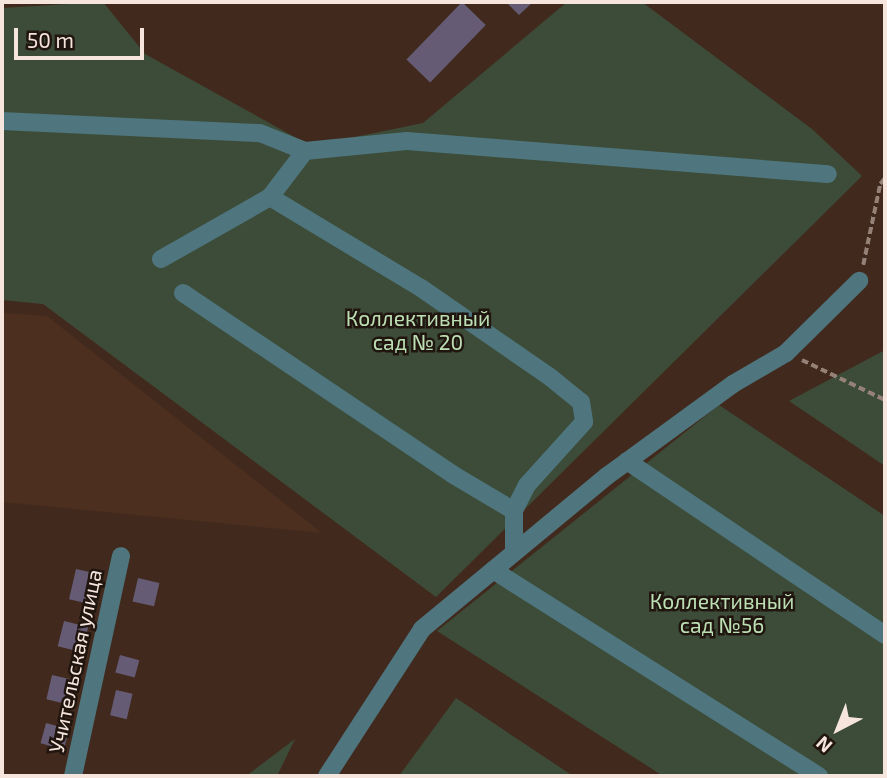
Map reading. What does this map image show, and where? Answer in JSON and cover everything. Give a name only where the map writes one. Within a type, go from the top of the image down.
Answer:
[{"type":"street","points":[[2,121],[260,133],[305,151],[407,141],[828,174]]},
{"type":"street","points":[[161,258],[270,197],[305,151]]},
{"type":"street","points":[[270,197],[421,288],[550,377],[581,402],[584,422],[527,485],[514,511],[514,552]]},
{"type":"street","points":[[327,776],[422,629],[627,461],[733,384],[786,353],[859,281]]},
{"type":"street","points":[[183,293],[452,474],[514,511]]},
{"type":"street","points":[[627,461],[885,635]]},
{"type":"street","name":"Учительская улица","points":[[73,776],[121,556]]},
{"type":"street","points":[[493,570],[819,776]]},
{"type":"path","points":[[859,281],[880,184],[885,177]]},
{"type":"path","points":[[786,353],[885,400]]},
{"type":"shaded area","points":[[2,313],[47,316],[322,533],[2,502]]},
{"type":"green space","name":"Коллективный сад № 20","points":[[103,2],[145,54],[311,146],[423,123],[567,2],[642,2],[812,129],[862,176],[436,597],[43,304],[2,300],[2,8]]},
{"type":"green space","points":[[885,350],[885,466],[789,401]]},
{"type":"green space","name":"Коллективный сад №56","points":[[719,405],[885,516],[885,776],[663,776],[437,631]]},
{"type":"green space","points":[[456,698],[573,776],[399,776]]},
{"type":"green space","points":[[295,739],[277,776],[246,776]]},
{"type":"building","points":[[462,2],[486,25],[430,82],[406,60]]},
{"type":"building","points":[[506,2],[533,2],[519,15]]},
{"type":"building","points":[[76,569],[102,575],[95,605],[69,599]]},
{"type":"building","points":[[138,578],[159,583],[154,606],[133,601]]},
{"type":"building","points":[[64,621],[88,627],[82,652],[58,646]]},
{"type":"building","points":[[120,655],[139,660],[135,678],[115,672]]},
{"type":"building","points":[[52,675],[78,681],[73,705],[46,699]]},
{"type":"building","points":[[116,690],[133,694],[127,719],[110,715]]},
{"type":"building","points":[[46,723],[69,729],[64,749],[41,743]]}]
